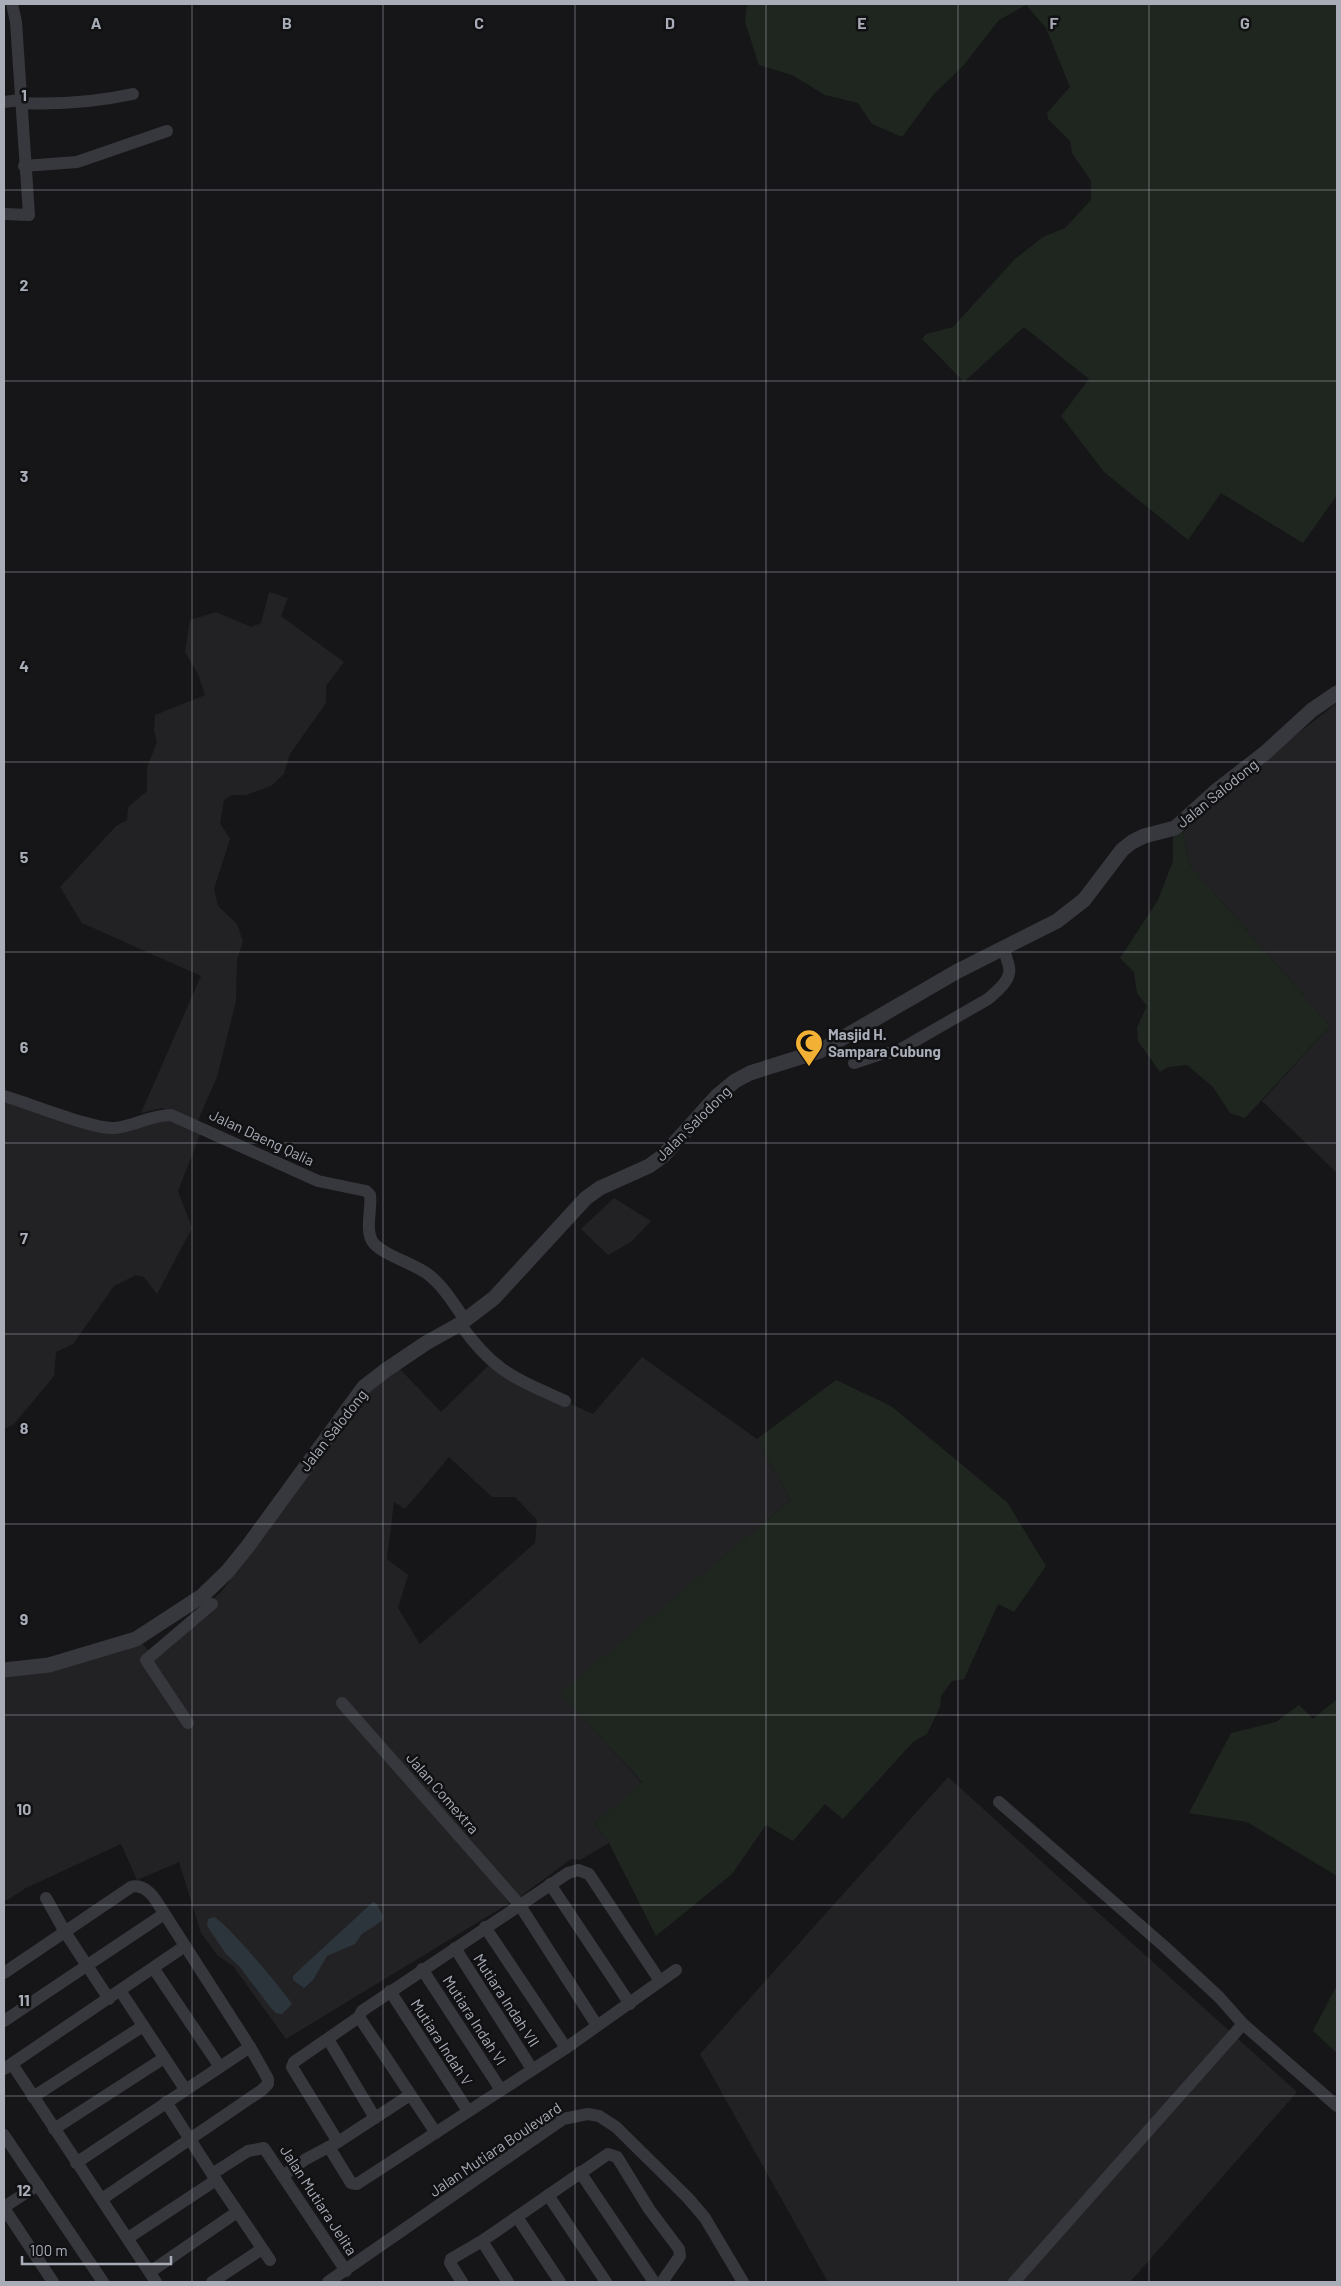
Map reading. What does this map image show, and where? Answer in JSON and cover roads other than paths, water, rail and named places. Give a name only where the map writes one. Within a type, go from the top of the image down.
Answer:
[{"type":"street","points":[[4,214],[29,214],[20,101],[10,46],[16,22],[12,4]]},
{"type":"street","points":[[4,102],[20,101],[54,105],[89,102],[133,94]]},
{"type":"street","points":[[24,166],[77,162],[167,131]]},
{"type":"street","name":"Jalan Salodong","points":[[4,1670],[49,1665],[136,1639],[202,1596],[227,1572],[248,1546],[364,1388],[426,1343],[463,1322],[500,1292],[586,1198],[600,1188],[649,1166],[663,1156],[717,1096],[735,1081],[750,1073],[820,1051],[956,972],[1057,922],[1073,910],[1100,880],[1122,850],[1144,836],[1175,828],[1216,791],[1265,753],[1312,710],[1337,693]]},
{"type":"street","points":[[854,1063],[884,1052],[894,1053],[988,999],[998,991],[1009,974],[1010,969],[1004,948]]},
{"type":"street","name":"Jalan Daeng Qalia","points":[[4,1096],[79,1120],[114,1128],[157,1115],[171,1115],[318,1181],[366,1190],[370,1195],[370,1233],[373,1242],[384,1251],[428,1274],[448,1294],[463,1322]]},
{"type":"street","points":[[463,1322],[490,1361],[518,1380],[565,1401]]},
{"type":"street","points":[[188,1723],[146,1660],[212,1604]]},
{"type":"street","name":"Jalan Comextra","points":[[342,1703],[519,1904],[596,2024]]},
{"type":"street","points":[[999,1802],[1165,1947],[1219,1997],[1244,2024],[1337,2106]]},
{"type":"street","points":[[660,1981],[589,1874],[578,1870],[550,1884],[390,1991],[362,2011],[359,2017],[294,2062],[292,2067],[351,2183],[357,2184],[566,2048],[596,2024],[630,2004],[676,1970]]},
{"type":"street","points":[[550,1884],[630,2004]]},
{"type":"street","points":[[4,1973],[135,1886],[146,1889],[250,2047],[268,2079],[267,2086],[102,2199]]},
{"type":"street","points":[[46,1898],[65,1932],[109,1999]]},
{"type":"street","points":[[4,2021],[164,1914]]},
{"type":"street","points":[[485,1927],[566,2048]]},
{"type":"street","points":[[185,1946],[121,1992],[8,2067],[33,2098],[153,2277],[237,2212]]},
{"type":"street","name":"Mutiara Indah VII","points":[[455,1948],[532,2069]]},
{"type":"street","points":[[154,1969],[220,2067]]},
{"type":"street","name":"Mutiara Indah Vl","points":[[422,1969],[501,2090]]},
{"type":"street","name":"Mutiara Indah V","points":[[390,1991],[468,2111]]},
{"type":"street","points":[[121,1992],[185,2089]]},
{"type":"street","points":[[359,2017],[436,2133]]},
{"type":"street","points":[[1014,2282],[1244,2024]]},
{"type":"street","points":[[33,2098],[143,2026]]},
{"type":"street","points":[[328,2039],[376,2118]]},
{"type":"street","points":[[76,2163],[250,2047]]},
{"type":"street","points":[[54,2129],[164,2058]]},
{"type":"street","points":[[284,2175],[306,2159],[333,2145],[410,2095]]},
{"type":"street","points":[[166,2102],[270,2260]]},
{"type":"street","name":"Jalan Mutiara Boulevard","points":[[328,2282],[563,2119],[588,2114],[599,2116],[616,2127],[688,2198],[705,2218],[743,2282]]},
{"type":"street","points":[[4,2134],[103,2282]]},
{"type":"street","name":"Jalan Mutiara Jelita","points":[[128,2238],[248,2151],[261,2147],[270,2154],[346,2271]]},
{"type":"street","points":[[462,2282],[450,2260],[482,2241],[608,2154],[619,2160],[649,2210],[679,2249],[680,2256],[662,2282]]},
{"type":"street","points":[[580,2172],[654,2282]]},
{"type":"street","points":[[38,2185],[4,2207],[53,2282]]},
{"type":"street","points":[[548,2195],[606,2282]]},
{"type":"street","points":[[517,2217],[560,2282]]},
{"type":"street","points":[[482,2241],[508,2282]]},
{"type":"street","points":[[212,2282],[262,2249]]},
{"type":"place","name":"Masjid H. Sampara Cubung","points":[[809,1067]]}]
